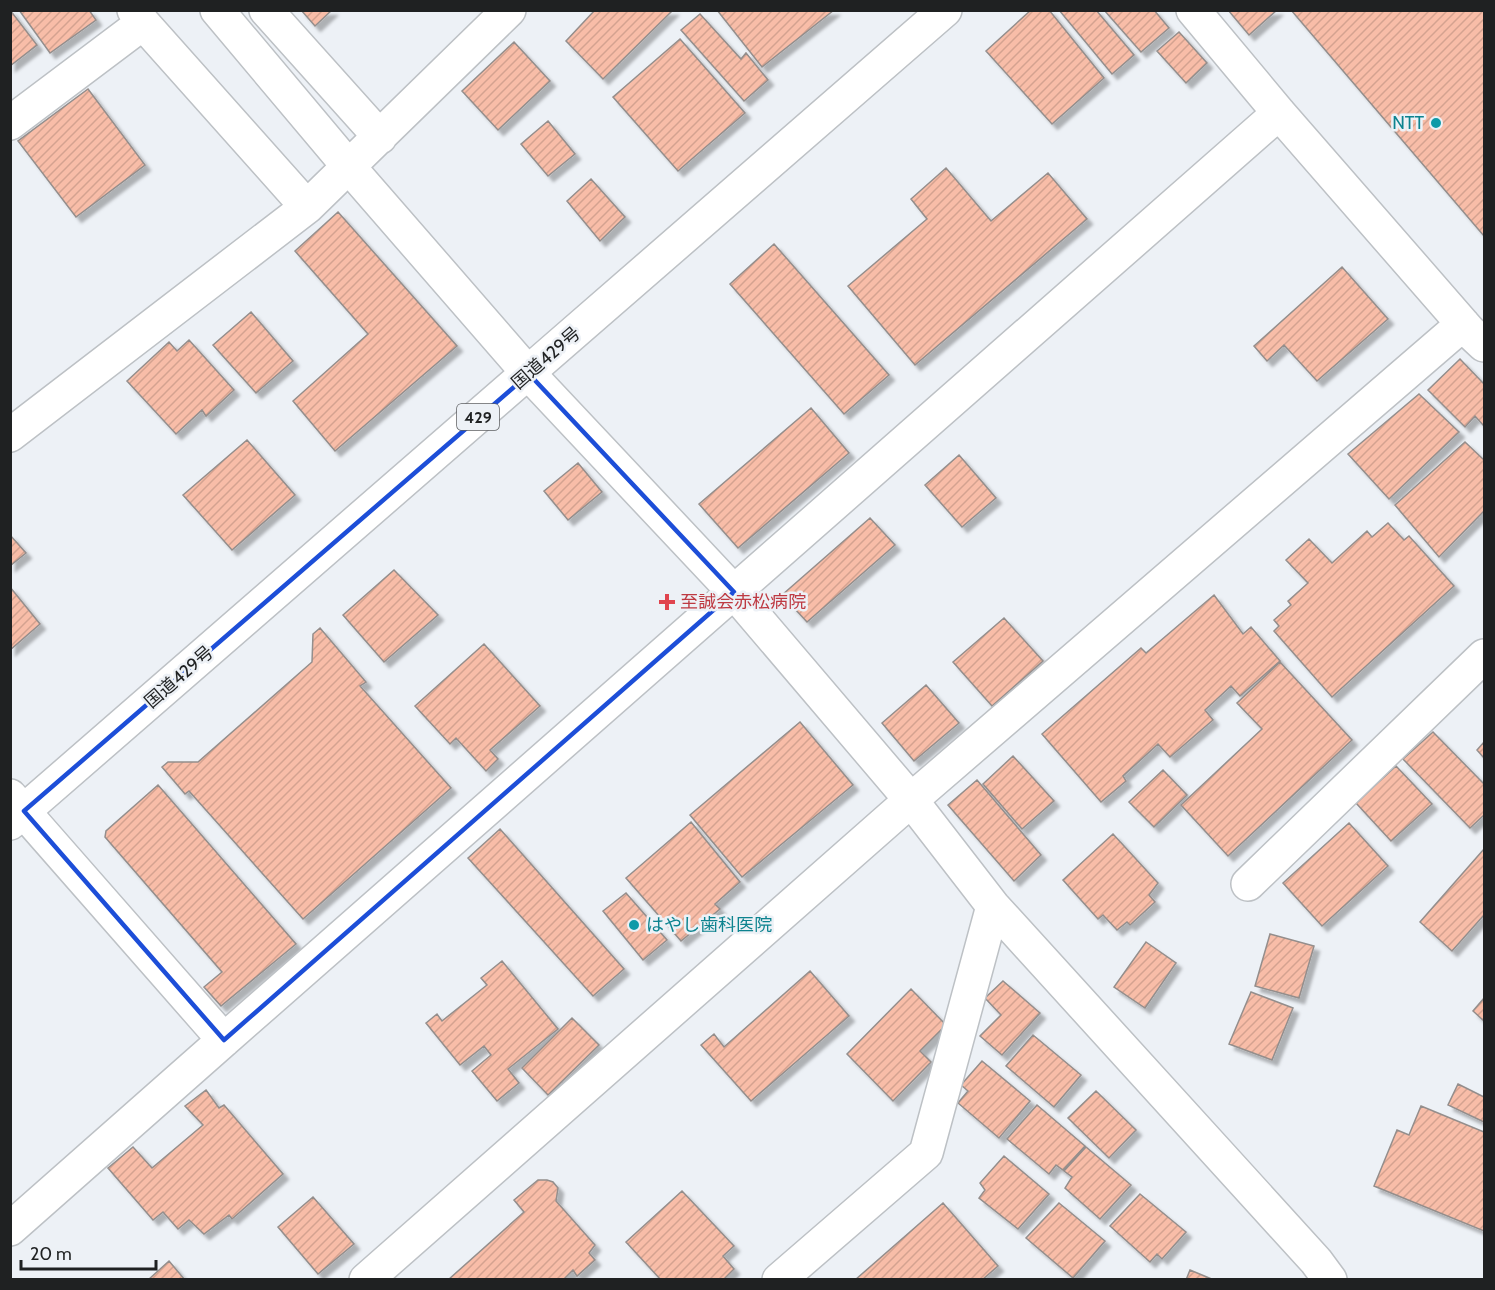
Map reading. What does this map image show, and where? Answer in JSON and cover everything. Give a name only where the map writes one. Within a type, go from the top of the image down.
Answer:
[{"type":"main road","points":[[217,10],[349,167],[529,374],[734,592],[911,800],[993,906],[1318,1274]]},
{"type":"main road","points":[[266,10],[380,137]]},
{"type":"main road","points":[[10,435],[307,207],[509,10]]},
{"type":"main road","name":"国道429号","points":[[15,810],[529,374],[945,10]]},
{"type":"main road","points":[[366,1280],[911,800],[1475,329],[1279,113],[1193,10]]},
{"type":"main road","points":[[10,123],[139,17],[307,207]]},
{"type":"main road","points":[[10,1229],[1279,113]]},
{"type":"main road","points":[[1248,884],[1485,656]]},
{"type":"main road","points":[[15,810],[224,1040]]},
{"type":"main road","points":[[779,1280],[926,1153],[993,906]]},
{"type":"highlighted area","points":[[529,374],[734,592],[224,1040],[24,811]]},
{"type":"building","points":[[10,10],[37,45],[10,66]]},
{"type":"building","points":[[19,10],[89,10],[96,20],[50,53]]},
{"type":"building","points":[[301,10],[332,10],[315,26]]},
{"type":"building","points":[[595,10],[673,10],[603,79],[566,41]]},
{"type":"building","points":[[717,10],[834,10],[762,67]]},
{"type":"building","points":[[1031,10],[1049,10],[1104,78],[1052,124],[986,51]]},
{"type":"building","points":[[1059,10],[1096,10],[1134,55],[1112,74]]},
{"type":"building","points":[[1104,10],[1154,10],[1169,28],[1141,52]]},
{"type":"building","points":[[1228,10],[1277,10],[1249,35]]},
{"type":"building","name":"NTT","points":[[1291,10],[1484,10],[1484,236]]},
{"type":"building","points":[[700,14],[741,59],[746,53],[768,80],[744,101],[681,30]]},
{"type":"building","points":[[1179,32],[1207,63],[1186,83],[1157,51]]},
{"type":"building","points":[[680,39],[745,113],[678,171],[613,97]]},
{"type":"building","points":[[514,42],[550,81],[498,130],[462,91]]},
{"type":"building","points":[[88,89],[145,165],[76,217],[18,141]]},
{"type":"building","points":[[548,121],[575,154],[548,176],[521,144]]},
{"type":"building","points":[[946,168],[991,221],[1048,173],[1087,219],[915,365],[848,286],[927,219],[911,199]]},
{"type":"building","points":[[591,179],[625,217],[600,241],[567,201]]},
{"type":"building","points":[[338,212],[457,346],[335,451],[293,401],[368,334],[295,251]]},
{"type":"building","points":[[774,244],[889,375],[844,414],[730,284]]},
{"type":"building","points":[[1342,267],[1388,319],[1317,381],[1284,345],[1267,361],[1254,346]]},
{"type":"building","points":[[251,312],[293,361],[256,393],[213,345]]},
{"type":"building","points":[[189,340],[234,390],[206,416],[202,410],[176,434],[127,381],[169,342],[177,351]]},
{"type":"building","points":[[1460,359],[1484,384],[1484,426],[1475,416],[1465,427],[1428,390]]},
{"type":"building","points":[[1419,394],[1459,432],[1389,499],[1348,454]]},
{"type":"building","points":[[811,408],[849,453],[738,548],[699,504]]},
{"type":"building","points":[[247,440],[295,495],[232,550],[183,495]]},
{"type":"building","points":[[1465,442],[1484,460],[1484,511],[1439,557],[1395,505]]},
{"type":"building","points":[[959,455],[996,498],[962,527],[925,485]]},
{"type":"building","points":[[578,463],[602,492],[568,520],[544,491]]},
{"type":"building","points":[[870,518],[895,545],[807,622],[782,595]]},
{"type":"building","points":[[1388,523],[1404,540],[1409,536],[1454,586],[1332,697],[1274,631],[1279,626],[1274,620],[1291,605],[1288,601],[1308,583],[1286,560],[1309,539],[1332,563],[1367,531],[1372,537]]},
{"type":"building","points":[[10,535],[26,553],[10,566]]},
{"type":"building","points":[[394,570],[438,615],[384,662],[343,615]]},
{"type":"building","points":[[10,587],[40,624],[10,650]]},
{"type":"building","points":[[1214,595],[1243,634],[1251,627],[1280,661],[1240,696],[1231,686],[1205,710],[1213,720],[1170,757],[1158,744],[1123,776],[1126,781],[1101,802],[1042,734],[1141,648],[1146,653]]},
{"type":"building","points":[[1004,618],[1043,661],[992,706],[953,662]]},
{"type":"building","points":[[320,628],[366,682],[360,686],[451,788],[303,919],[189,791],[185,794],[162,767],[168,762],[198,762],[312,662],[313,634]]},
{"type":"building","points":[[484,644],[540,706],[490,750],[498,759],[486,771],[456,738],[450,744],[415,706]]},
{"type":"building","points":[[1280,662],[1352,740],[1228,856],[1181,805],[1262,729],[1237,703]]},
{"type":"building","points":[[926,685],[959,723],[914,761],[882,723]]},
{"type":"building","points":[[800,722],[853,785],[742,877],[690,815]]},
{"type":"building","points":[[1433,732],[1484,784],[1484,815],[1470,828],[1403,759]]},
{"type":"building","points":[[1484,742],[1484,758],[1477,750]]},
{"type":"building","points":[[1013,756],[1054,801],[1022,829],[983,784]]},
{"type":"building","points":[[1396,766],[1432,804],[1391,841],[1356,803]]},
{"type":"building","points":[[1163,770],[1187,795],[1154,827],[1129,802]]},
{"type":"building","points":[[977,780],[1041,855],[1014,881],[948,805]]},
{"type":"building","points":[[158,785],[296,944],[221,1006],[204,987],[222,972],[105,837],[106,831]]},
{"type":"building","points":[[691,822],[740,882],[715,904],[720,909],[681,941],[626,878]]},
{"type":"building","points":[[1349,823],[1388,866],[1322,926],[1283,883]]},
{"type":"building","points":[[500,829],[624,969],[593,996],[468,858]]},
{"type":"building","points":[[1113,834],[1158,883],[1149,895],[1155,902],[1130,925],[1127,922],[1117,930],[1103,915],[1098,919],[1063,880]]},
{"type":"building","points":[[1484,849],[1484,915],[1452,951],[1420,922]]},
{"type":"building","name":"はやし歯科医院","points":[[626,893],[667,940],[643,960],[603,911]]},
{"type":"building","points":[[1270,934],[1314,946],[1299,998],[1255,986]]},
{"type":"building","points":[[1146,942],[1176,963],[1145,1008],[1114,987]]},
{"type":"building","points":[[502,961],[558,1029],[508,1069],[519,1083],[497,1101],[472,1071],[491,1055],[484,1046],[460,1065],[426,1023],[437,1014],[442,1021],[487,985],[481,978]]},
{"type":"building","points":[[810,971],[849,1016],[751,1101],[701,1045],[714,1034],[724,1047]]},
{"type":"building","points":[[1003,981],[1040,1013],[1002,1055],[980,1036],[1001,1015],[985,998]]},
{"type":"building","points":[[911,989],[946,1025],[920,1051],[931,1062],[893,1101],[847,1054]]},
{"type":"building","points":[[1251,992],[1293,1008],[1272,1060],[1229,1044]]},
{"type":"building","points":[[1484,998],[1484,1021],[1473,1011]]},
{"type":"building","points":[[572,1018],[599,1045],[548,1095],[522,1068]]},
{"type":"building","points":[[1033,1035],[1081,1075],[1054,1107],[1006,1066]]},
{"type":"building","points":[[982,1061],[1030,1101],[999,1138],[958,1103],[968,1091],[961,1085]]},
{"type":"building","points":[[1458,1084],[1484,1097],[1484,1122],[1448,1105]]},
{"type":"building","points":[[206,1090],[219,1108],[224,1105],[283,1174],[232,1219],[229,1215],[204,1234],[189,1220],[178,1229],[163,1212],[153,1220],[108,1168],[133,1147],[152,1168],[203,1125],[185,1106]]},
{"type":"building","points":[[1096,1091],[1136,1130],[1109,1158],[1068,1118]]},
{"type":"building","points":[[1037,1105],[1085,1146],[1063,1170],[1056,1165],[1049,1174],[1007,1139]]},
{"type":"building","points":[[1421,1106],[1484,1132],[1484,1231],[1374,1186],[1397,1130],[1409,1135]]},
{"type":"building","points":[[1086,1147],[1131,1185],[1100,1219],[1065,1188],[1072,1177],[1064,1171]]},
{"type":"building","points":[[1004,1156],[1049,1194],[1018,1229],[979,1198],[985,1190],[980,1183]]},
{"type":"building","points":[[538,1180],[553,1182],[558,1188],[556,1201],[595,1245],[589,1253],[595,1260],[577,1276],[573,1270],[563,1280],[448,1280],[524,1212],[514,1200]]},
{"type":"building","points":[[682,1191],[734,1246],[723,1256],[734,1269],[723,1280],[661,1280],[626,1242]]},
{"type":"building","points":[[1140,1194],[1186,1232],[1162,1259],[1157,1254],[1150,1262],[1110,1226]]},
{"type":"building","points":[[313,1197],[354,1244],[318,1274],[278,1227]]},
{"type":"building","points":[[943,1203],[998,1266],[982,1280],[855,1280]]},
{"type":"building","points":[[1059,1203],[1105,1241],[1073,1278],[1026,1238]]},
{"type":"building","points":[[169,1261],[185,1280],[148,1280]]},
{"type":"building","points":[[1190,1270],[1214,1280],[1186,1280]]},
{"type":"place","name":"NTT","points":[[1436,123]]},
{"type":"place","name":"至誠会赤松病院","points":[[667,602]]},
{"type":"place","name":"はやし歯科医院","points":[[634,925]]}]
